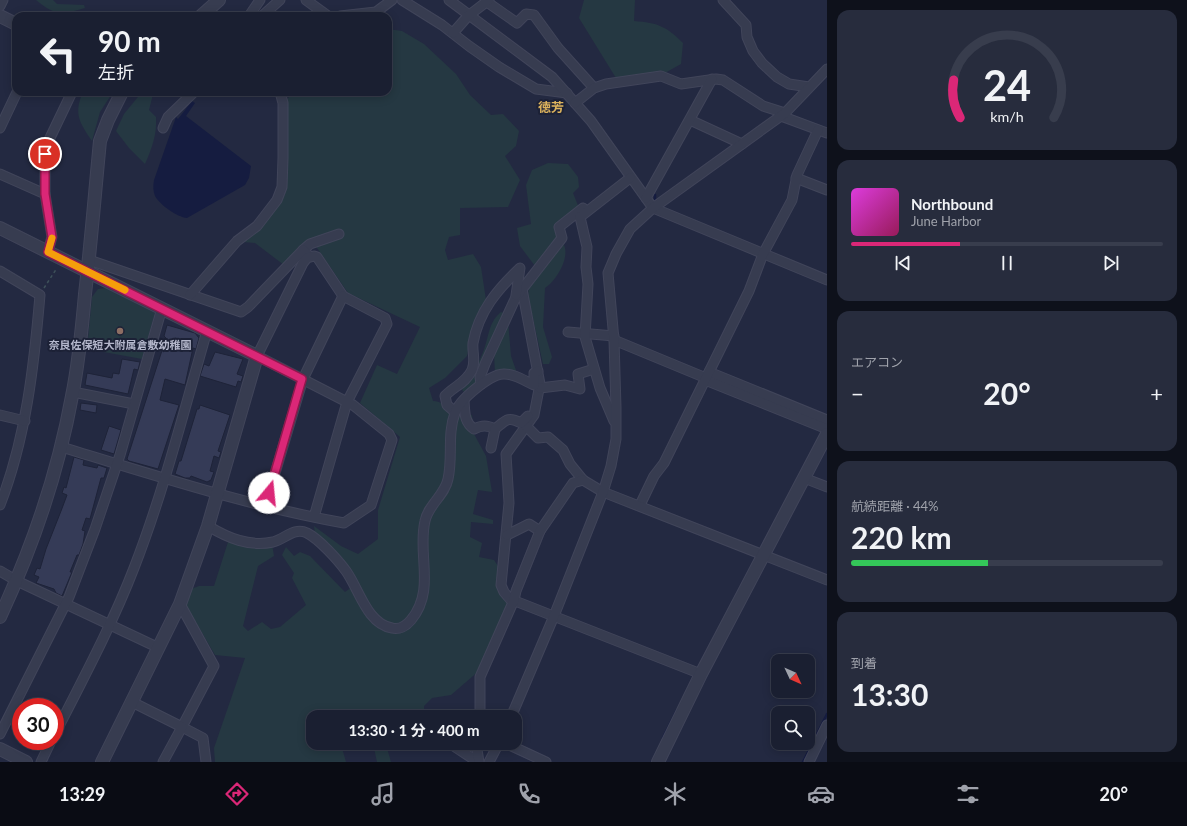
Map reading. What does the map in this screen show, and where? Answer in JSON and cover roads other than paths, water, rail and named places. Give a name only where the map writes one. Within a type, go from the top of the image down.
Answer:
[{"type":"street","points":[[0,6],[3,0]]},
{"type":"street","points":[[206,12],[219,0]]},
{"type":"street","points":[[252,12],[260,0]]},
{"type":"street","points":[[266,12],[280,0]]},
{"type":"street","points":[[306,0],[322,12]]},
{"type":"street","points":[[376,12],[392,0]]},
{"type":"street","points":[[402,0],[442,24],[498,66],[536,89],[567,93]]},
{"type":"street","points":[[449,0],[468,16],[552,77],[591,121],[653,208],[827,280]]},
{"type":"street","points":[[723,0],[746,25],[747,37],[753,51],[762,63],[789,84],[809,87]]},
{"type":"street","points":[[453,33],[468,16],[488,1],[517,23],[526,14],[534,15],[558,48],[594,88]]},
{"type":"street","points":[[0,16],[12,22]]},
{"type":"street","points":[[513,710],[554,616],[603,492],[611,466],[616,439],[616,426],[614,338],[608,274],[616,254],[630,229],[653,208],[783,114],[827,69]]},
{"type":"street","points":[[575,103],[594,88],[606,84],[661,76],[681,84],[712,79],[723,80],[763,106],[827,133]]},
{"type":"street","points":[[646,198],[712,79]]},
{"type":"street","points":[[0,128],[15,96]]},
{"type":"street","points":[[48,252],[52,237],[45,194],[45,154],[49,140],[70,96]]},
{"type":"street","points":[[0,617],[17,581],[38,527],[61,447],[81,345],[100,141],[108,120],[120,96]]},
{"type":"street","points":[[163,128],[168,117],[190,96]]},
{"type":"street","points":[[190,295],[237,241],[257,226],[277,200],[282,187],[282,96]]},
{"type":"street","points":[[690,120],[742,144]]},
{"type":"street","points":[[640,505],[654,476],[664,463],[749,291],[763,254],[792,200],[796,178],[818,130]]},
{"type":"street","points":[[0,174],[45,194]]},
{"type":"street","points":[[481,384],[480,377],[485,364],[516,297],[562,238],[558,227],[629,176]]},
{"type":"street","points":[[616,426],[600,388],[585,333],[588,284],[586,266],[587,247],[580,217],[629,176]]},
{"type":"street","points":[[796,178],[827,190]]},
{"type":"street","points":[[0,228],[48,252],[241,312],[306,253]]},
{"type":"street","points":[[102,762],[180,604],[208,526],[257,356],[303,263],[310,244],[339,234]]},
{"type":"street","points":[[306,253],[317,257],[343,296],[385,318],[387,324],[347,402],[314,517]]},
{"type":"street","points":[[61,447],[265,507],[344,522],[371,505],[392,440],[389,434],[347,402],[162,308],[88,265]]},
{"type":"street","points":[[455,412],[447,405],[445,396],[468,377],[472,370],[474,360],[473,345],[476,329],[483,312],[497,290],[520,268],[516,297]]},
{"type":"street","points":[[0,271],[40,295],[35,352],[24,421],[8,484],[0,505]]},
{"type":"street","points":[[522,289],[540,388],[534,415],[506,454],[509,503],[501,585],[504,592],[514,600],[698,673]]},
{"type":"street","points":[[265,507],[302,379],[343,296]]},
{"type":"street","points":[[0,734],[65,604],[95,529],[117,464],[162,308]]},
{"type":"street","points":[[64,716],[110,625],[134,568],[164,478],[207,331]]},
{"type":"street","points":[[568,332],[585,333],[614,338],[826,427],[804,478],[760,553],[698,673],[658,762]]},
{"type":"street","points":[[540,388],[565,385],[580,389],[578,374],[594,369]]},
{"type":"street","points":[[208,526],[228,538],[246,543],[274,542],[295,532],[307,533],[346,571],[377,620],[392,628],[404,626],[414,617],[424,592],[425,520],[448,481],[451,434],[455,412],[481,384],[502,374],[509,374],[534,385],[534,373],[538,371]]},
{"type":"street","points":[[73,392],[134,404]]},
{"type":"street","points":[[464,401],[468,425],[474,429],[486,425],[495,428]]},
{"type":"street","points":[[492,448],[495,428],[507,420],[512,419],[521,423],[537,406]]},
{"type":"street","points":[[0,415],[24,421]]},
{"type":"street","points":[[526,426],[538,438],[548,437],[563,450],[573,469],[583,480],[603,492],[640,505],[827,580]]},
{"type":"street","points":[[804,478],[827,487]]},
{"type":"street","points":[[480,710],[480,677],[514,600],[516,591],[540,531],[574,483],[583,480]]},
{"type":"street","points":[[507,535],[529,524],[540,531]]},
{"type":"street","points":[[0,571],[17,581],[159,648]]},
{"type":"street","points":[[163,762],[214,666],[180,604]]},
{"type":"street","points":[[132,702],[203,738],[206,762]]},
{"type":"street","points":[[809,762],[827,725]]},
{"type":"street","points":[[0,749],[26,762]]},
{"type":"street","points":[[41,762],[47,750]]},
{"type":"street","points":[[460,750],[479,762]]},
{"type":"street","points":[[477,750],[479,762]]},
{"type":"street","points":[[489,762],[495,750]]},
{"type":"street","points":[[520,750],[546,762]]},
{"type":"water","points":[[192,101],[195,103],[186,116],[251,166],[249,178],[245,185],[187,218],[174,213],[165,207],[155,196],[153,186],[176,117],[178,119]]},
{"type":"waterway","points":[[655,195],[655,203]]},
{"type":"waterway","points":[[663,738],[677,710]]},
{"type":"waterway","points":[[803,762],[827,714]]},
{"type":"place","name":"奈良佐保短大附属倉敷幼稚園","points":[[120,331]]},
{"type":"district","name":"徳芳","points":[[551,107]]}]
